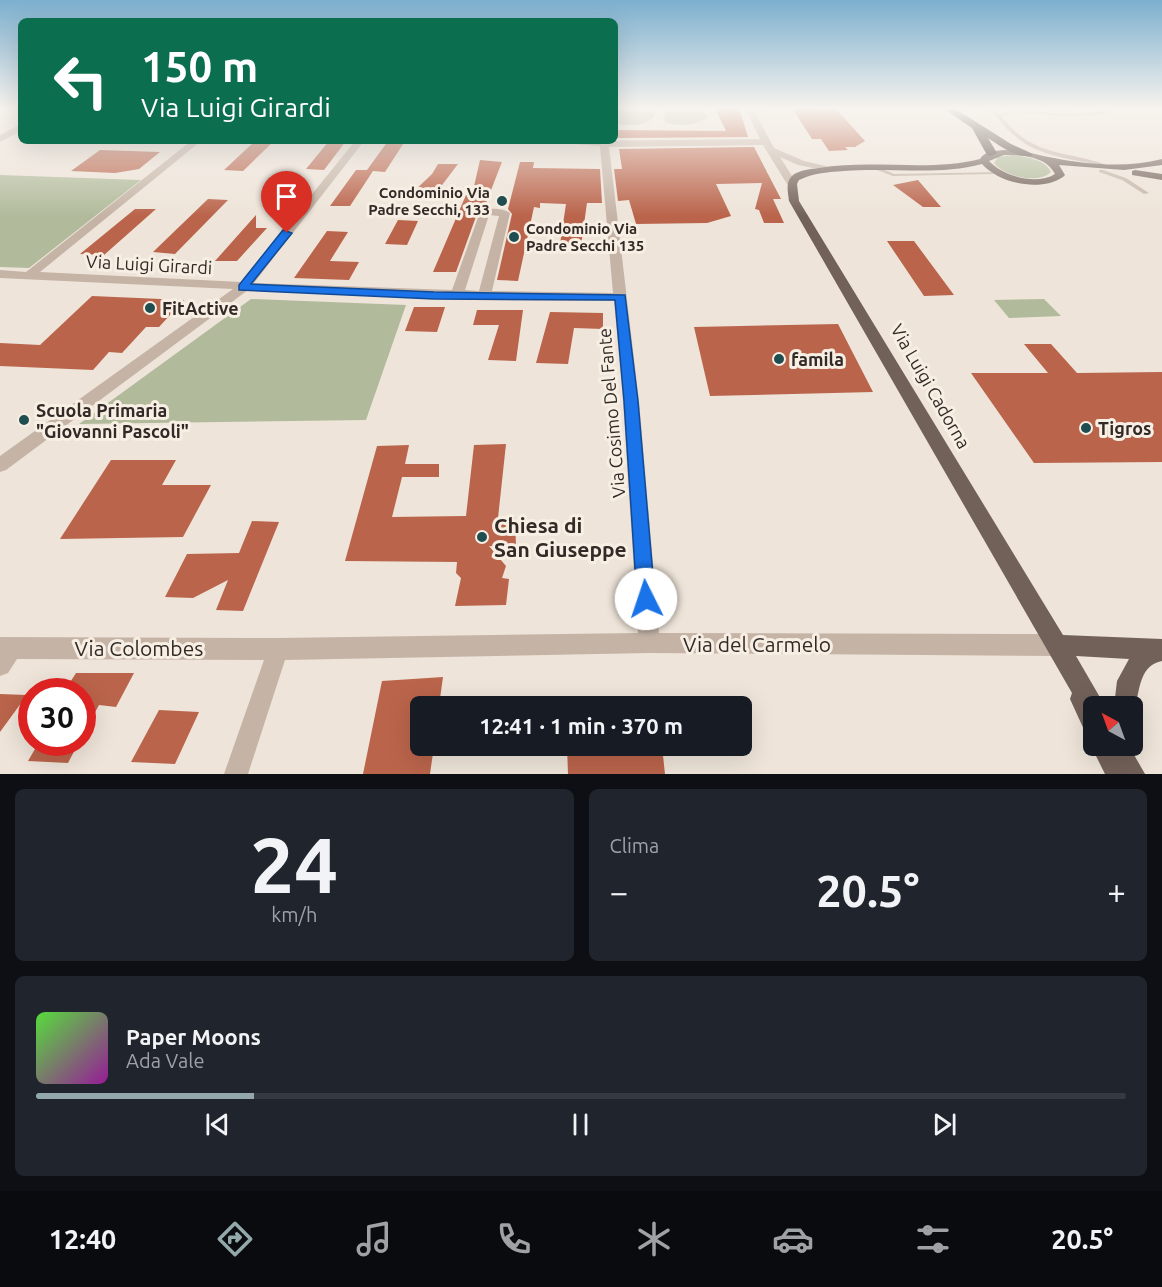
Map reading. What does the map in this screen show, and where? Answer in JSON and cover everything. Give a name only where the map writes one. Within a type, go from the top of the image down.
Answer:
[{"type":"highway","points":[[983,144],[988,157]]},
{"type":"highway","points":[[1004,144],[1027,154]]},
{"type":"main road","points":[[792,184],[796,177],[831,170],[961,166],[1006,152],[1027,154],[1069,164],[1162,177]]},
{"type":"main road","points":[[988,157],[998,173],[1031,182],[1051,181],[1060,175],[1102,168],[1161,166]]},
{"type":"main road","points":[[1042,159],[1056,167],[1060,175]]},
{"type":"main road","name":"Via Luigi Cadorna","points":[[792,184],[794,201],[1087,696]]},
{"type":"main road","points":[[1056,645],[1157,650]]},
{"type":"main road","name":"Via Luigi Cadorna","points":[[1056,645],[1083,703]]},
{"type":"main road","points":[[1125,696],[1132,670],[1157,650]]},
{"type":"main road","points":[[1108,756],[1118,774]]},
{"type":"main road","points":[[1122,756],[1133,774]]},
{"type":"main road","points":[[1130,756],[1133,774]]},
{"type":"street","points":[[29,275],[193,144]]},
{"type":"street","points":[[0,465],[243,288],[358,144]]},
{"type":"street","name":"Via Cosimo Del Fante","points":[[604,144],[631,401],[649,643]]},
{"type":"street","points":[[614,144],[768,146],[801,164],[831,170]]},
{"type":"street","name":"Via Luigi Cadorna","points":[[768,146],[792,184]]},
{"type":"street","points":[[456,295],[485,212],[505,213],[484,296]]},
{"type":"street","name":"Via Luigi Girardi","points":[[0,274],[243,288],[484,296],[620,297]]},
{"type":"street","name":"Via del Carmelo","points":[[278,649],[649,643],[1056,645]]},
{"type":"street","points":[[236,774],[278,649]]},
{"type":"street","name":"Via Colombes","points":[[4,653],[278,649]]},
{"type":"lane","points":[[1027,144],[1055,155],[1102,168],[1146,193]]},
{"type":"lane","points":[[876,168],[893,175],[998,173]]},
{"type":"lane","points":[[1138,187],[1135,184],[1136,178],[1151,175]]},
{"type":"green space","points":[[1012,155],[1040,161],[1051,172],[1038,178],[1021,177],[1005,172],[994,163],[998,157]]},
{"type":"green space","points":[[0,175],[141,180],[29,268],[0,267]]},
{"type":"green space","points":[[251,299],[406,305],[366,420],[79,424]]},
{"type":"green space","points":[[1044,299],[1061,316],[1009,318],[994,300]]},
{"type":"building","points":[[252,144],[271,144],[243,171],[224,170]]},
{"type":"building","points":[[326,144],[344,144],[324,170],[306,169]]},
{"type":"building","points":[[386,144],[403,144],[385,172],[373,171],[350,206],[330,206],[356,170],[367,170]]},
{"type":"building","points":[[824,144],[860,144],[855,147],[845,147],[848,150],[829,151]]},
{"type":"building","points":[[754,147],[781,199],[773,199],[784,223],[764,223],[759,210],[755,209],[762,183],[716,184],[731,216],[707,223],[636,224],[629,200],[618,201],[614,169],[622,169],[619,149]]},
{"type":"building","points":[[100,150],[160,152],[139,169],[115,173],[71,171]]},
{"type":"building","points":[[480,160],[502,162],[484,208],[478,211],[456,272],[433,272],[466,195],[472,195]]},
{"type":"building","points":[[520,162],[534,162],[533,168],[600,169],[602,203],[587,203],[580,252],[559,251],[566,204],[540,203],[540,208],[534,207],[518,281],[497,280],[512,214],[508,209]]},
{"type":"building","points":[[438,164],[458,164],[439,189],[410,195],[432,174]]},
{"type":"building","points":[[918,180],[941,207],[923,207],[893,185]]},
{"type":"building","points":[[208,199],[228,200],[175,254],[153,252]]},
{"type":"building","points":[[135,209],[156,209],[104,255],[80,254]]},
{"type":"building","points":[[256,215],[256,228],[267,228],[237,261],[215,261]]},
{"type":"building","points":[[398,220],[418,221],[407,245],[385,244]]},
{"type":"building","points":[[327,231],[348,232],[330,261],[359,262],[349,280],[294,278]]},
{"type":"building","points":[[887,241],[914,241],[954,295],[924,296]]},
{"type":"building","points":[[92,296],[184,300],[159,327],[146,327],[122,353],[109,352],[93,370],[0,366],[0,343],[40,345]]},
{"type":"building","points":[[414,307],[445,307],[437,332],[405,331]]},
{"type":"building","points":[[477,310],[523,310],[516,361],[488,360],[499,325],[473,325]]},
{"type":"building","points":[[550,312],[603,313],[603,329],[574,328],[568,364],[536,363]]},
{"type":"building","name":"famila","points":[[838,324],[873,392],[710,396],[694,327]]},
{"type":"building","name":"Tigros","points":[[1024,344],[1051,344],[1077,373],[1162,372],[1162,462],[1034,463],[971,373],[1048,373]]},
{"type":"building","points":[[506,444],[498,518],[515,517],[516,547],[489,546],[506,566],[502,578],[509,579],[506,605],[455,606],[461,578],[456,573],[457,562],[345,561],[377,446],[409,445],[405,464],[439,464],[439,477],[402,477],[392,517],[466,516],[474,445]]},
{"type":"building","points":[[111,460],[176,460],[162,485],[211,485],[183,537],[60,539]]},
{"type":"building","points":[[252,521],[279,522],[243,611],[216,610],[228,580],[193,598],[165,597],[187,554],[239,553]]},
{"type":"building","points":[[76,673],[134,673],[116,707],[99,705],[96,710],[96,678],[73,678]]},
{"type":"building","points":[[443,677],[440,696],[410,696],[410,756],[433,756],[430,774],[363,774],[382,681]]},
{"type":"building","points":[[0,694],[18,695],[18,707],[0,732]]},
{"type":"building","points":[[159,710],[199,712],[175,764],[131,762]]},
{"type":"building","points":[[31,756],[72,756],[68,763],[28,761]]},
{"type":"building","points":[[567,756],[663,756],[665,774],[568,774]]},
{"type":"place","name":"Condominio Via Padre Secchi, 133","points":[[502,201]]},
{"type":"place","name":"Condominio Via Padre Secchi 135","points":[[514,237]]},
{"type":"place","name":"FitActive","points":[[150,308]]},
{"type":"place","name":"famila","points":[[779,359]]},
{"type":"place","name":"Scuola Primaria \"Giovanni Pascoli\"","points":[[24,420]]},
{"type":"place","name":"Tigros","points":[[1086,428]]},
{"type":"place","name":"Chiesa di San Giuseppe","points":[[482,537]]},
{"type":"route","points":[[287,233],[243,288],[434,295],[620,297],[631,401],[646,599]]}]
